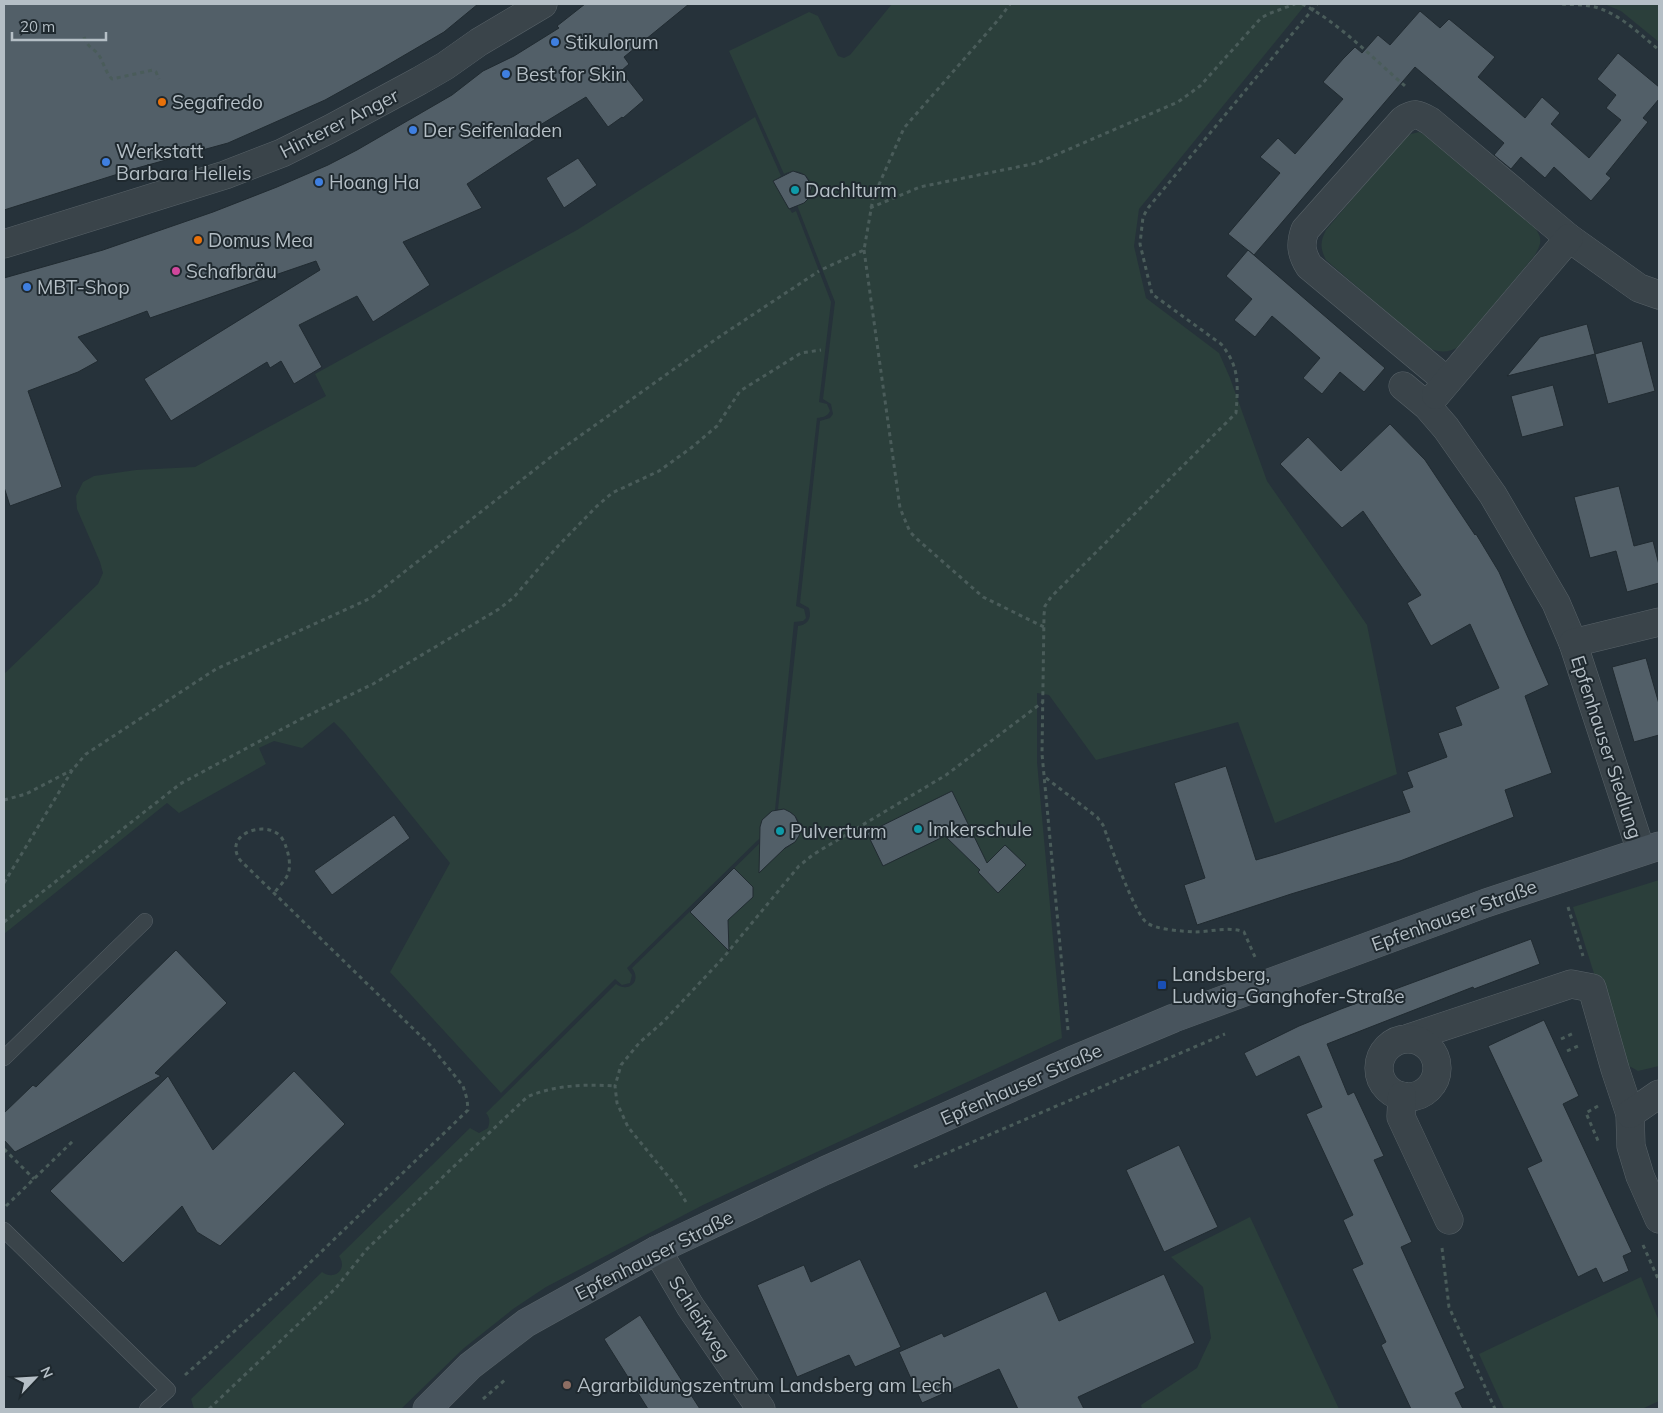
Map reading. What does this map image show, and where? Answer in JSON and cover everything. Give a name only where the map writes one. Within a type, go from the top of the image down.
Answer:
[{"type":"main road","name":"Epfenhauser Straße","points":[[427,1409],[470,1366],[526,1323],[657,1250],[824,1171],[1071,1061],[1174,1018],[1410,930],[1558,878],[1650,849]]},
{"type":"street","name":"Hinterer Anger","points":[[4,244],[225,175],[282,153],[330,130],[419,81],[543,4]]},
{"type":"street","points":[[1447,381],[1309,266],[1303,255],[1301,241],[1305,230],[1403,120],[1410,115],[1418,114],[1430,121],[1569,238],[1639,288],[1659,295]]},
{"type":"street","points":[[1427,406],[1569,238]]},
{"type":"street","name":"Epfenhauser Siedlung","points":[[1403,386],[1427,406],[1446,428],[1493,495],[1556,603],[1573,643],[1650,849]]},
{"type":"street","name":"Epfenhauser Siedlung","points":[[1573,643],[1659,622]]},
{"type":"street","points":[[1410,1038],[1426,1044],[1433,1051],[1436,1059],[1436,1077],[1432,1086],[1425,1092],[1417,1096],[1402,1096],[1388,1089],[1382,1081],[1379,1072],[1380,1061],[1390,1044],[1571,984],[1592,988],[1630,1114],[1631,1146],[1640,1176],[1659,1219]]},
{"type":"street","points":[[1630,1114],[1659,1094]]},
{"type":"street","points":[[1402,1096],[1401,1117],[1449,1220]]},
{"type":"street","name":"Schleifweg","points":[[657,1250],[690,1306],[761,1409]]},
{"type":"lane","points":[[4,1058],[145,921]]},
{"type":"lane","points":[[4,1230],[168,1390],[147,1409]]},
{"type":"path","points":[[1010,4],[904,128],[873,198],[864,250],[900,508],[910,532],[983,596],[1044,627]]},
{"type":"path","points":[[870,208],[920,187],[1037,163],[1178,102],[1200,86],[1261,18],[1295,4]]},
{"type":"path","points":[[1302,4],[1313,9],[1345,34],[1410,90],[1415,100],[1418,114]]},
{"type":"path","points":[[1312,4],[1313,9]]},
{"type":"path","points":[[1071,1061],[1042,754],[1045,606],[1051,597],[1236,413],[1238,385],[1236,372],[1226,351],[1221,344],[1152,294],[1140,244],[1143,217],[1148,208],[1317,4]]},
{"type":"path","points":[[1562,4],[1600,8],[1619,18],[1659,50]]},
{"type":"path","points":[[84,37],[88,47],[99,55],[108,75],[112,79],[154,70],[159,78]]},
{"type":"path","points":[[4,883],[73,769],[86,754],[216,669],[371,598],[556,453],[719,337],[821,270],[864,250]]},
{"type":"path","points":[[4,922],[180,784],[299,720],[373,684],[499,608],[514,597],[558,546],[612,493],[659,471],[691,448],[717,426],[740,391],[801,353],[821,350]]},
{"type":"path","points":[[703,1228],[676,1186],[628,1127],[617,1104],[615,1086],[621,1065],[640,1042],[663,1022],[723,958],[798,866],[814,854],[946,775],[1042,702]]},
{"type":"path","points":[[4,800],[26,794],[73,769]]},
{"type":"path","points":[[1045,778],[1097,816],[1103,825],[1137,910],[1147,923],[1154,927],[1195,932],[1237,930],[1244,932],[1266,984]]},
{"type":"path","points":[[168,1390],[291,1281],[468,1110],[468,1099],[463,1086],[430,1045],[274,894],[240,860],[236,854],[235,847],[237,840],[245,834],[269,830],[279,834],[284,842],[290,861],[288,874],[274,894]]},
{"type":"path","points":[[1558,878],[1592,988]]},
{"type":"path","points":[[908,1169],[1231,1031]]},
{"type":"path","points":[[209,1409],[334,1290],[366,1250],[527,1097],[536,1093],[582,1084],[615,1086]]},
{"type":"path","points":[[4,1208],[74,1140]]},
{"type":"path","points":[[4,1150],[34,1179]]},
{"type":"path","points":[[1449,1220],[1440,1231],[1448,1307],[1495,1409]]},
{"type":"path","points":[[478,1403],[506,1379]]},
{"type":"green space","points":[[892,4],[1306,4],[1139,209],[1134,246],[1146,298],[1219,353],[1230,378],[1267,481],[1367,625],[1397,774],[1275,823],[1238,722],[1096,760],[1049,695],[1037,693],[1037,762],[1062,1038],[703,1205],[546,1287],[513,1309],[464,1348],[401,1409],[194,1409],[191,1399],[322,1272],[331,1275],[339,1272],[342,1265],[339,1256],[470,1128],[479,1133],[488,1128],[489,1120],[486,1113],[616,984],[625,987],[633,984],[636,977],[632,968],[763,840],[784,849],[797,839],[800,832],[798,819],[787,811],[778,809],[798,626],[807,623],[810,615],[809,608],[800,603],[820,421],[830,418],[833,414],[831,404],[823,399],[835,302],[797,205],[810,194],[810,181],[800,172],[792,171],[784,174],[729,51],[809,12],[818,16],[838,56],[844,58],[850,55]]},
{"type":"green space","points":[[1604,4],[1659,4],[1659,42],[1621,11]]},
{"type":"green space","points":[[755,117],[781,176],[774,182],[792,213],[796,211],[831,302],[819,402],[827,404],[830,411],[826,416],[817,418],[796,606],[804,609],[806,618],[803,621],[794,622],[775,810],[765,818],[762,836],[627,968],[632,975],[630,983],[622,985],[615,979],[501,1093],[390,972],[450,863],[334,722],[302,748],[274,741],[259,748],[266,764],[179,813],[167,803],[4,934],[4,674],[98,584],[103,573],[77,509],[76,496],[83,482],[94,476],[136,470],[195,467],[326,396],[315,374],[577,230]]},
{"type":"green space","points":[[1419,132],[1427,136],[1532,224],[1538,232],[1540,239],[1535,255],[1460,346],[1444,352],[1428,348],[1326,260],[1322,248],[1326,230],[1402,140],[1411,134]]},
{"type":"green space","points":[[1659,880],[1659,1066],[1638,1071],[1622,1062],[1573,907]]},
{"type":"green space","points":[[1250,1217],[1339,1409],[1142,1409],[1141,1405],[1197,1368],[1211,1338],[1203,1287],[1171,1257]]},
{"type":"green space","points":[[1641,1277],[1659,1321],[1659,1401],[1642,1409],[1504,1409],[1479,1354]]},
{"type":"building","points":[[4,4],[478,4],[444,32],[379,70],[325,100],[228,143],[137,168],[4,210]]},
{"type":"building","points":[[585,4],[689,4],[624,57],[629,64],[621,71],[644,100],[623,118],[608,127],[586,97],[532,130],[537,138],[467,184],[482,208],[403,242],[430,285],[373,322],[357,296],[299,325],[322,367],[294,384],[281,361],[270,368],[267,362],[171,421],[144,379],[320,270],[316,261],[150,318],[147,311],[78,337],[98,361],[78,372],[28,391],[62,487],[10,506],[4,487],[4,278],[103,250],[213,212],[328,165],[452,95],[483,71],[514,56],[559,28],[557,26]]},
{"type":"building","points":[[1420,11],[1440,28],[1449,19],[1495,57],[1478,77],[1525,118],[1542,97],[1560,113],[1551,124],[1589,158],[1621,120],[1606,108],[1616,95],[1597,79],[1618,53],[1659,87],[1659,99],[1643,118],[1648,122],[1606,174],[1611,178],[1591,201],[1554,167],[1545,178],[1521,157],[1511,169],[1494,155],[1504,143],[1415,67],[1254,255],[1228,234],[1280,173],[1260,157],[1278,138],[1295,154],[1343,99],[1323,82],[1343,59],[1355,47],[1362,53],[1378,35],[1390,45]]},
{"type":"building","points":[[578,158],[597,185],[564,208],[546,178]]},
{"type":"building","name":"Dachlturm","points":[[793,171],[805,175],[812,186],[808,199],[804,203],[789,209],[773,181]]},
{"type":"building","points":[[1248,250],[1385,368],[1364,392],[1340,372],[1322,394],[1303,378],[1320,358],[1272,316],[1255,337],[1234,320],[1252,299],[1226,276]]},
{"type":"building","points":[[1587,324],[1595,354],[1507,376],[1540,337]]},
{"type":"building","points":[[1642,341],[1655,391],[1608,404],[1595,354]]},
{"type":"building","points":[[1553,385],[1564,426],[1522,437],[1511,396]]},
{"type":"building","points":[[1390,424],[1425,460],[1476,534],[1499,572],[1549,685],[1525,696],[1552,773],[1505,790],[1514,817],[1400,861],[1197,925],[1184,885],[1205,878],[1174,783],[1226,766],[1256,860],[1277,854],[1410,812],[1402,791],[1413,787],[1407,772],[1447,757],[1438,733],[1462,725],[1455,707],[1499,688],[1470,624],[1431,646],[1407,603],[1421,595],[1363,511],[1342,528],[1280,464],[1308,437],[1341,471]]},
{"type":"building","points":[[1619,486],[1634,546],[1653,541],[1659,565],[1659,583],[1627,592],[1616,551],[1590,558],[1574,497]]},
{"type":"building","points":[[1646,658],[1659,704],[1659,735],[1634,742],[1612,667]]},
{"type":"building","name":"Imkerschule","points":[[952,791],[987,863],[1005,845],[1026,865],[998,893],[978,872],[980,870],[945,836],[883,866],[867,833]]},
{"type":"building","name":"Pulverturm","points":[[784,809],[795,816],[801,829],[799,836],[795,842],[785,848],[759,873],[760,827],[762,820],[772,811]]},
{"type":"building","points":[[394,815],[410,838],[332,895],[314,871]]},
{"type":"building","points":[[734,868],[753,887],[753,897],[728,920],[729,951],[690,912]]},
{"type":"building","points":[[1531,939],[1540,964],[1474,989],[1473,987],[1327,1044],[1348,1095],[1354,1092],[1384,1156],[1374,1160],[1412,1242],[1401,1247],[1465,1388],[1455,1393],[1463,1409],[1411,1409],[1381,1345],[1386,1342],[1352,1269],[1363,1264],[1343,1220],[1353,1215],[1306,1114],[1322,1107],[1299,1056],[1256,1077],[1244,1053],[1299,1026],[1341,1009]]},
{"type":"building","points":[[176,950],[227,1003],[155,1073],[161,1076],[15,1152],[4,1140],[4,1113],[33,1085],[36,1087]]},
{"type":"building","points":[[1544,1020],[1579,1096],[1563,1104],[1632,1252],[1623,1256],[1629,1271],[1603,1283],[1596,1268],[1578,1277],[1527,1168],[1542,1161],[1488,1046]]},
{"type":"building","points":[[294,1071],[345,1124],[220,1246],[197,1232],[182,1206],[123,1263],[50,1191],[168,1076],[213,1150]]},
{"type":"building","points":[[1179,1145],[1218,1227],[1164,1252],[1126,1170]]},
{"type":"building","points":[[860,1259],[901,1347],[855,1367],[849,1355],[797,1377],[757,1285],[804,1265],[811,1282]]},
{"type":"building","points":[[1164,1274],[1195,1343],[1078,1397],[1084,1409],[1018,1409],[999,1369],[922,1403],[899,1352],[942,1333],[944,1337],[1046,1291],[1059,1321]]},
{"type":"building","points":[[640,1315],[700,1409],[648,1409],[604,1339]]},
{"type":"place","name":"Stikulorum","points":[[555,42]]},
{"type":"place","name":"Best for Skin","points":[[506,74]]},
{"type":"place","name":"Segafredo","points":[[162,102]]},
{"type":"place","name":"Der Seifenladen","points":[[413,130]]},
{"type":"place","name":"Werkstatt Barbara Helleis","points":[[106,162]]},
{"type":"place","name":"Hoang Ha","points":[[319,182]]},
{"type":"place","name":"Dachlturm","points":[[795,190]]},
{"type":"place","name":"Domus Mea","points":[[198,240]]},
{"type":"place","name":"Schafbräu","points":[[176,271]]},
{"type":"place","name":"MBT-Shop","points":[[27,287]]},
{"type":"place","name":"Imkerschule","points":[[918,829]]},
{"type":"place","name":"Pulverturm","points":[[780,831]]},
{"type":"place","name":"Landsberg, Ludwig-Ganghofer-Straße","points":[[1162,985]]},
{"type":"place","name":"Agrarbildungszentrum Landsberg am Lech","points":[[567,1385]]}]
